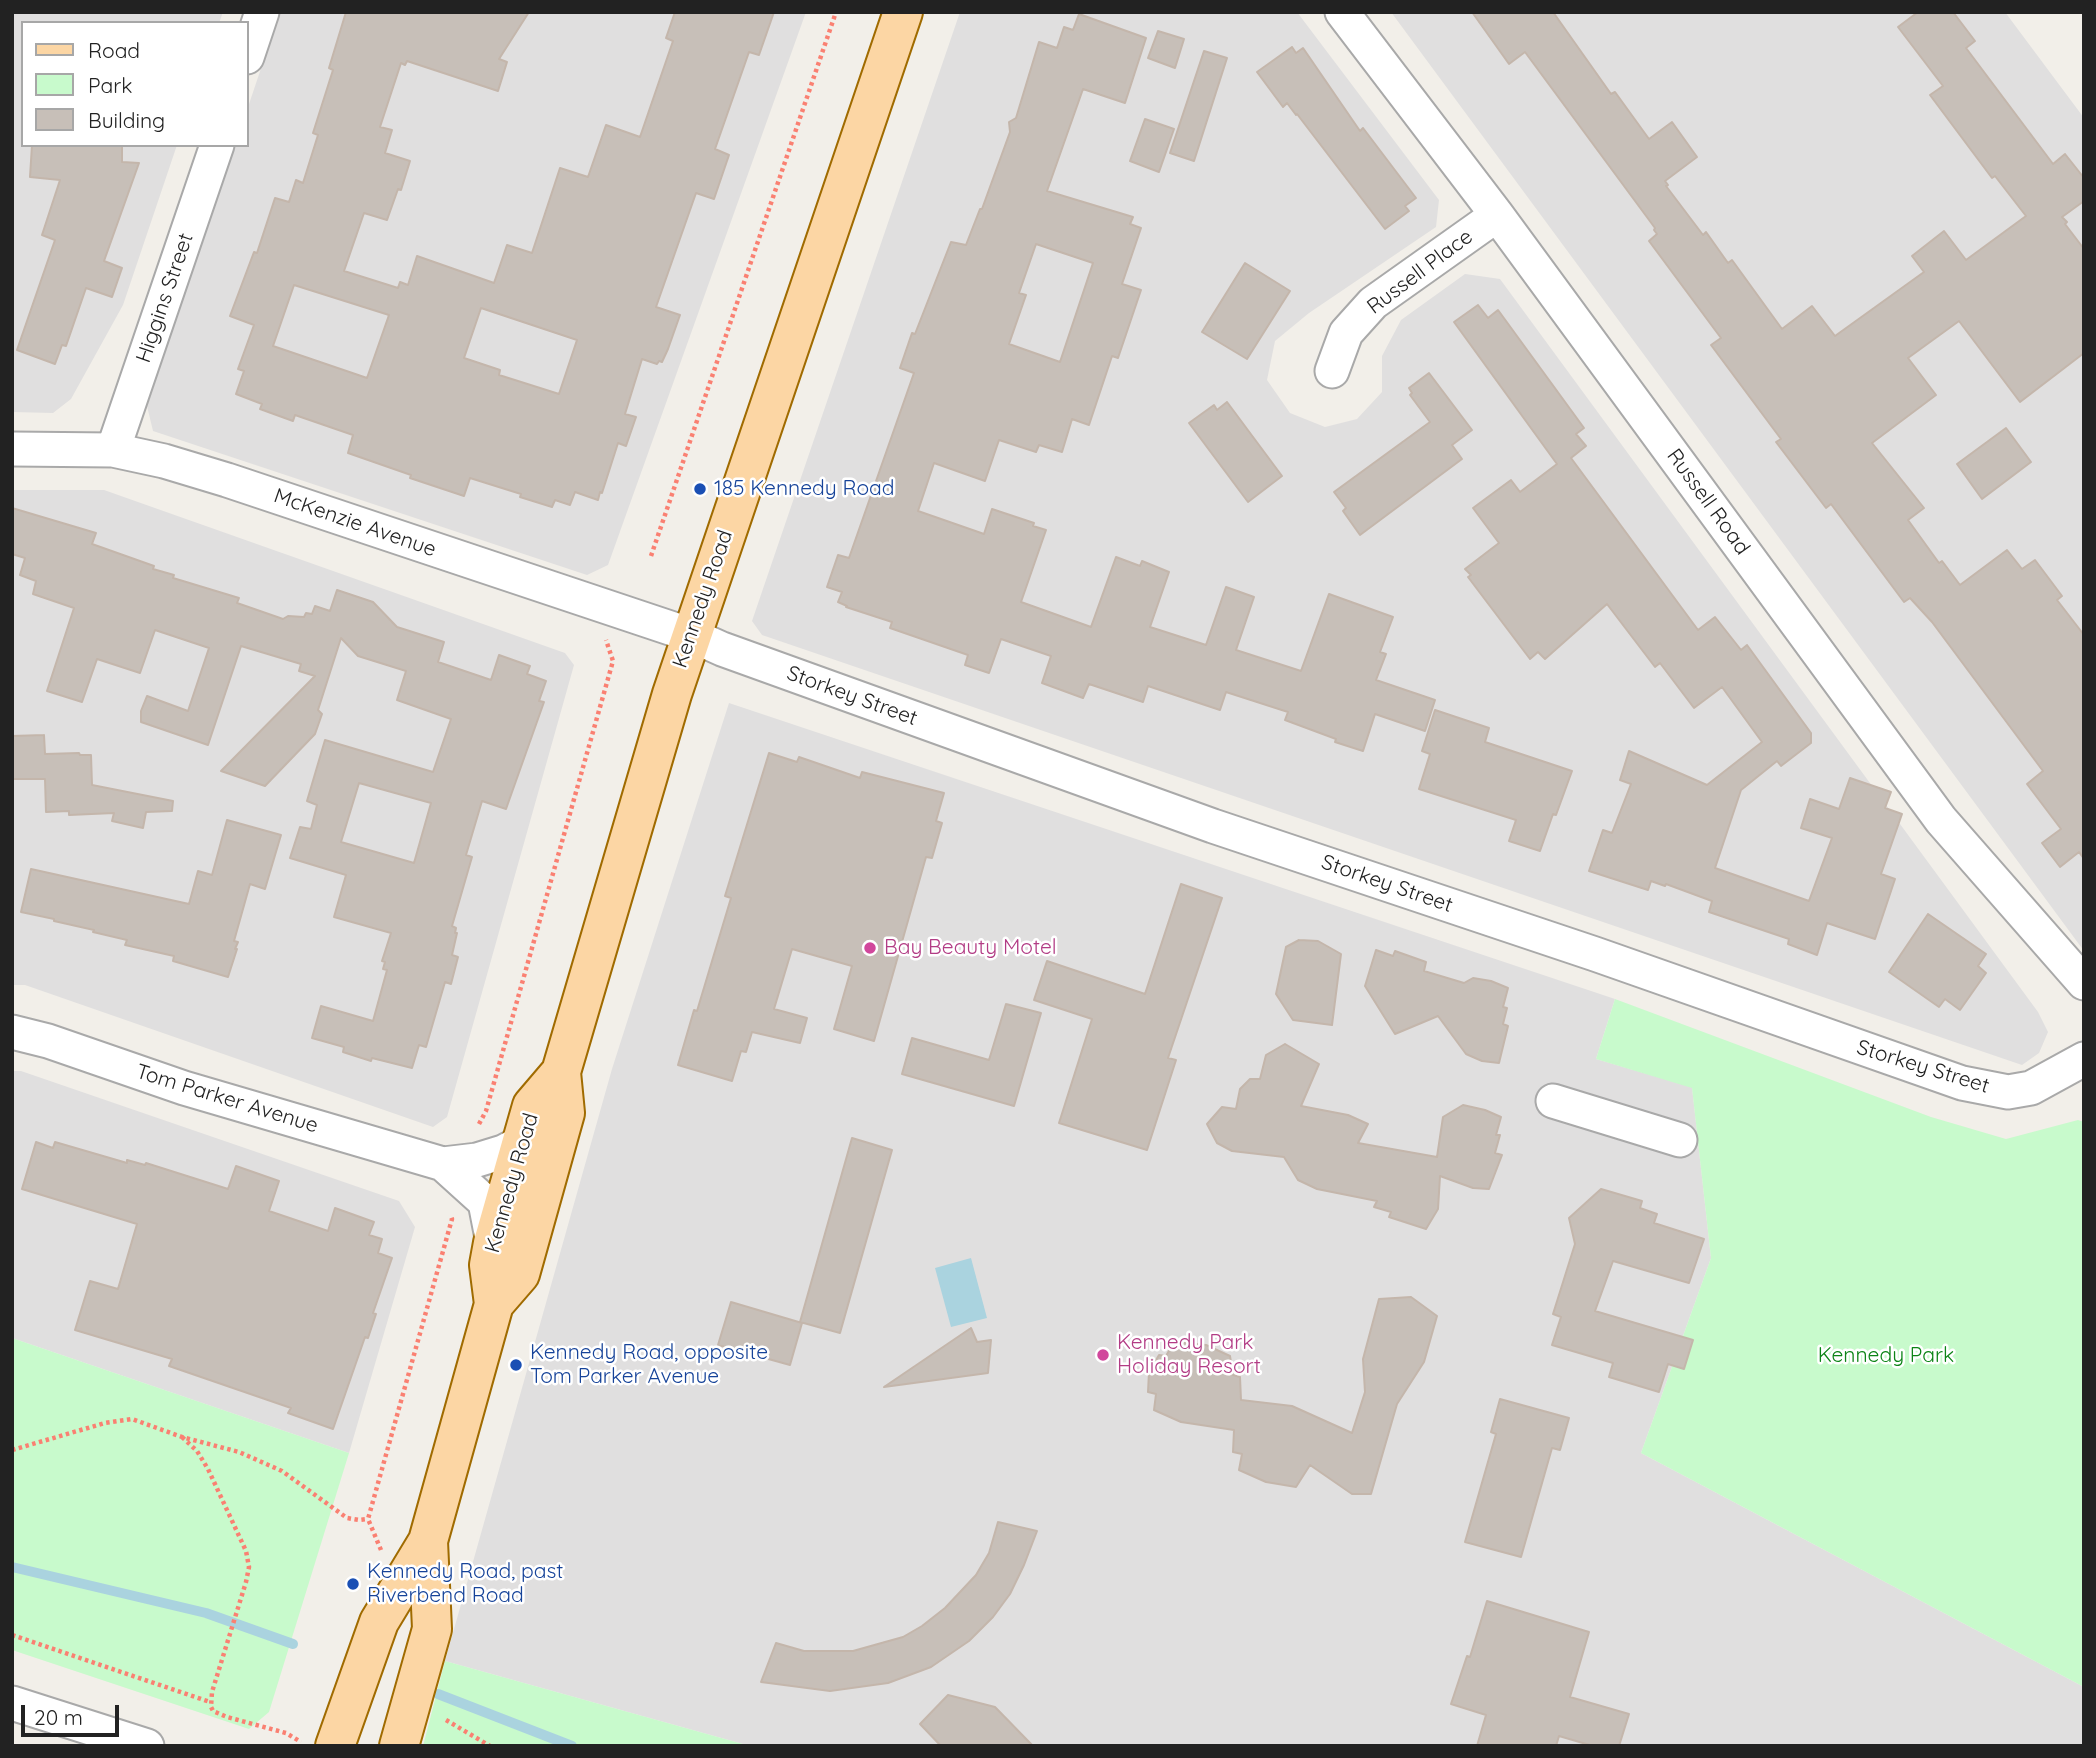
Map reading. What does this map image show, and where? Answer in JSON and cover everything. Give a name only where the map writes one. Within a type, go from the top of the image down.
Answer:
[{"type":"main road","name":"Kennedy Road","points":[[494,1304],[520,1274],[565,1113],[561,1072],[655,748],[903,12]]},
{"type":"main road","name":"Kennedy Road","points":[[335,1746],[379,1622],[428,1541],[494,1304],[489,1265],[493,1243],[532,1107],[561,1072]]},
{"type":"main road","name":"Kennedy Road","points":[[399,1746],[432,1629],[428,1541]]},
{"type":"street","points":[[248,54],[262,12]]},
{"type":"street","name":"Russell Road","points":[[1342,12],[1497,215],[1941,820],[2084,983]]},
{"type":"street","name":"Higgins Street","points":[[113,450],[216,147]]},
{"type":"street","name":"Russell Place","points":[[1332,371],[1346,333],[1373,303],[1497,215]]},
{"type":"street","name":"McKenzie Avenue","points":[[12,449],[113,450],[164,461],[691,635]]},
{"type":"street","name":"Storkey Street","points":[[691,635],[722,649],[1213,825],[1595,954],[1962,1083],[2008,1092],[2031,1088],[2084,1059]]},
{"type":"street","name":"Tom Parker Avenue","points":[[12,1032],[48,1041],[184,1088],[443,1164],[477,1160],[503,1153],[522,1142]]},
{"type":"street","points":[[1553,1101],[1680,1140]]},
{"type":"street","name":"Tom Parker Avenue","points":[[443,1164],[485,1202],[493,1243]]},
{"type":"street","points":[[12,1703],[147,1746]]},
{"type":"path","points":[[651,556],[836,12]]},
{"type":"path","points":[[476,1128],[486,1111],[610,674],[613,661],[606,642],[608,633]]},
{"type":"path","points":[[376,1539],[368,1519],[452,1219],[448,1211]]},
{"type":"path","points":[[12,1450],[104,1423],[132,1419],[182,1437],[239,1452],[282,1471],[347,1518],[368,1519]]},
{"type":"path","points":[[182,1437],[197,1451],[208,1469],[246,1551],[249,1567],[210,1702],[213,1711],[286,1733],[294,1740]]},
{"type":"path","points":[[12,1635],[210,1702]]},
{"type":"path","points":[[446,1720],[490,1746]]},
{"type":"shaded area","points":[[12,12],[223,12],[220,21],[21,21],[21,147],[176,147],[123,305],[71,399],[53,413],[12,412]]},
{"type":"shaded area","points":[[280,12],[806,12],[608,565],[587,575],[153,431],[147,406],[234,147],[248,147],[248,107]]},
{"type":"shaded area","points":[[960,12],[1297,12],[1439,200],[1436,227],[1309,313],[1275,341],[1267,380],[1290,413],[1325,427],[1357,419],[1382,392],[1382,356],[1401,320],[1465,274],[1500,279],[2038,1012],[2048,1032],[2039,1053],[2022,1065],[762,635],[752,621]]},
{"type":"shaded area","points":[[1391,12],[2005,12],[2084,118],[2084,951]]},
{"type":"shaded area","points":[[12,490],[104,490],[565,653],[574,665],[447,1117],[433,1127],[25,985],[12,985]]},
{"type":"shaded area","name":"Kennedy Park Holiday Resort","points":[[729,703],[1615,999],[1596,1059],[1692,1087],[1711,1258],[1641,1453],[2084,1687],[2084,1746],[750,1746],[445,1661],[612,1069]]},
{"type":"shaded area","points":[[12,1071],[21,1071],[399,1201],[415,1227],[349,1453],[12,1338]]},
{"type":"green space","name":"Kennedy Park","points":[[1615,999],[1931,1117],[2006,1139],[2078,1120],[2084,1122],[2084,1687],[1641,1453],[1711,1258],[1692,1088],[1596,1059]]},
{"type":"green space","points":[[12,1338],[349,1453],[269,1712],[249,1729],[12,1650]]},
{"type":"green space","points":[[445,1661],[750,1746],[423,1746]]},
{"type":"water","points":[[971,1258],[987,1318],[951,1327],[935,1268]]},
{"type":"building","points":[[346,12],[529,12],[499,59],[507,62],[498,91],[407,61],[405,65],[401,63],[380,127],[392,130],[385,153],[410,161],[401,190],[398,189],[387,220],[364,213],[344,271],[398,288],[400,282],[408,285],[417,256],[494,283],[507,245],[532,253],[560,168],[588,177],[606,125],[640,137],[673,41],[666,38],[675,12],[774,12],[759,55],[749,52],[715,149],[729,155],[714,199],[696,193],[656,307],[680,315],[668,349],[662,362],[657,364],[642,359],[625,414],[636,417],[626,446],[618,443],[598,500],[575,492],[570,505],[555,500],[552,507],[470,478],[464,496],[348,453],[353,435],[295,415],[293,421],[260,409],[262,404],[236,394],[244,371],[238,369],[254,325],[230,316],[254,252],[257,253],[275,198],[289,202],[296,180],[303,183],[318,135],[313,133],[333,70],[329,68]],"holes":[[[294,285],[389,315],[367,378],[273,346]],[[481,308],[577,340],[559,394],[499,375],[500,370],[464,358]]]},
{"type":"building","points":[[1472,12],[1553,12],[1611,94],[1615,92],[1649,139],[1672,122],[1697,157],[1665,181],[1668,185],[1666,186],[1703,235],[1706,232],[1728,263],[1732,260],[1782,329],[1812,306],[1835,336],[1924,272],[1912,256],[1944,231],[1966,260],[2026,216],[1995,176],[1992,178],[1930,95],[1943,86],[1898,27],[1918,12],[1953,12],[1975,41],[1966,48],[2053,164],[2065,154],[2084,178],[2084,201],[2062,217],[2084,249],[2084,353],[2020,402],[1959,321],[1908,358],[1936,395],[1872,443],[1924,508],[1908,520],[1939,563],[1942,561],[1960,585],[2007,550],[2022,569],[2035,560],[2062,596],[2057,600],[2084,635],[2084,859],[2079,852],[2060,867],[2042,843],[2061,829],[2027,784],[2043,771],[1932,622],[1910,598],[1904,602],[1831,504],[1826,508],[1776,442],[1781,439],[1711,345],[1721,338],[1649,241],[1657,234],[1655,228],[1525,52],[1509,64]]},
{"type":"building","points":[[1079,14],[1146,38],[1125,103],[1083,89],[1047,191],[1133,217],[1130,224],[1141,228],[1122,284],[1141,290],[1118,358],[1112,356],[1089,425],[1072,419],[1062,452],[1039,445],[1036,452],[999,440],[985,481],[934,463],[918,511],[984,534],[992,509],[1034,523],[1033,526],[1046,530],[1021,602],[1091,627],[1116,557],[1140,566],[1142,561],[1169,572],[1150,627],[1206,645],[1226,587],[1254,597],[1236,650],[1301,671],[1329,594],[1393,617],[1380,652],[1386,654],[1376,680],[1435,700],[1425,731],[1375,714],[1363,751],[1285,720],[1288,712],[1226,692],[1220,710],[1148,686],[1143,702],[1089,684],[1083,698],[1042,683],[1051,656],[1001,639],[989,673],[965,665],[968,655],[890,628],[892,622],[846,607],[838,602],[842,592],[827,587],[838,555],[849,558],[914,373],[900,368],[912,333],[915,334],[951,242],[966,245],[982,209],[1010,132],[1009,122],[1016,118],[1039,42],[1057,48],[1064,27],[1073,30]],"holes":[[[1036,244],[1093,263],[1060,362],[1009,344],[1026,295],[1019,293]]]},
{"type":"building","points":[[1158,31],[1184,39],[1175,68],[1148,58]]},
{"type":"building","points":[[1292,47],[1296,53],[1303,48],[1360,131],[1363,128],[1416,198],[1405,206],[1409,211],[1385,229],[1297,114],[1287,103],[1283,107],[1257,72]]},
{"type":"building","points":[[1204,51],[1227,58],[1194,161],[1170,153]]},
{"type":"building","points":[[1145,119],[1174,129],[1159,172],[1130,161]]},
{"type":"building","points":[[32,147],[122,147],[122,162],[139,163],[104,261],[122,268],[112,297],[86,288],[66,346],[62,345],[55,364],[17,350],[55,240],[42,235],[60,180],[30,177]]},
{"type":"building","points":[[1245,263],[1290,291],[1247,359],[1202,332]]},
{"type":"building","points":[[1478,305],[1488,318],[1498,310],[1584,428],[1576,434],[1586,446],[1571,458],[1698,630],[1715,617],[1741,650],[1747,645],[1811,733],[1811,743],[1781,766],[1777,761],[1741,790],[1715,868],[1809,901],[1832,838],[1801,828],[1810,799],[1839,809],[1850,778],[1891,792],[1885,808],[1902,814],[1881,874],[1895,879],[1875,939],[1827,923],[1817,955],[1788,944],[1789,939],[1709,912],[1712,901],[1666,884],[1665,886],[1651,881],[1648,890],[1589,871],[1603,830],[1612,833],[1631,784],[1620,780],[1629,751],[1707,785],[1762,742],[1722,687],[1694,708],[1660,663],[1655,667],[1607,604],[1545,659],[1538,652],[1530,659],[1468,577],[1471,575],[1465,569],[1499,543],[1473,508],[1511,480],[1520,492],[1557,464],[1454,322]]},
{"type":"building","points":[[1429,373],[1472,430],[1452,445],[1462,459],[1360,535],[1343,511],[1346,508],[1334,492],[1430,422],[1410,395],[1412,393],[1409,388]]},
{"type":"building","points":[[1227,402],[1282,476],[1248,502],[1189,423],[1214,405],[1217,410]]},
{"type":"building","points":[[2006,428],[2031,462],[1982,499],[1957,464]]},
{"type":"building","points":[[12,508],[96,533],[92,544],[154,566],[153,569],[174,575],[173,578],[239,598],[237,603],[283,619],[288,616],[304,617],[306,613],[312,614],[315,606],[330,611],[337,590],[373,602],[397,627],[444,642],[438,662],[491,680],[499,655],[530,666],[527,674],[546,681],[539,701],[544,702],[506,809],[482,801],[466,855],[472,857],[452,926],[457,933],[452,955],[458,957],[451,984],[445,982],[426,1047],[419,1045],[412,1068],[372,1058],[371,1061],[343,1052],[344,1047],[312,1038],[321,1006],[373,1021],[387,970],[383,969],[385,962],[382,961],[391,933],[334,917],[346,875],[290,858],[300,827],[311,829],[317,805],[307,801],[325,740],[433,772],[451,719],[397,700],[406,671],[358,656],[341,638],[318,710],[322,714],[315,734],[265,786],[221,771],[315,676],[299,671],[301,664],[241,646],[208,745],[141,722],[141,711],[147,696],[188,711],[209,648],[155,630],[140,673],[97,659],[82,702],[47,691],[74,608],[33,594],[36,581],[20,575],[25,558],[12,554]],"holes":[[[359,783],[431,803],[414,863],[341,842]]]},
{"type":"building","points":[[1435,710],[1489,728],[1485,742],[1572,771],[1540,851],[1509,841],[1516,820],[1419,789],[1430,754],[1422,751]]},
{"type":"building","points":[[44,735],[45,754],[91,755],[92,785],[173,801],[172,811],[146,812],[143,828],[112,821],[114,813],[69,815],[69,811],[46,812],[45,779],[12,779],[12,736]]},
{"type":"building","points":[[769,753],[797,762],[799,757],[860,778],[862,772],[944,793],[936,821],[942,823],[932,858],[926,857],[874,1041],[834,1029],[852,966],[792,949],[774,1009],[807,1018],[800,1043],[752,1032],[746,1052],[741,1051],[732,1081],[678,1065],[731,898],[725,896]]},
{"type":"building","points":[[227,820],[281,835],[265,889],[250,884],[234,941],[238,942],[237,949],[228,977],[173,961],[174,956],[125,945],[127,940],[21,912],[31,869],[189,904],[198,871],[212,875]]},
{"type":"building","points":[[1181,884],[1222,898],[1168,1058],[1176,1060],[1147,1150],[1059,1123],[1092,1019],[1034,1000],[1047,961],[1145,994]]},
{"type":"building","points":[[1928,914],[1986,954],[1978,966],[1986,973],[1960,1010],[1945,999],[1939,1007],[1889,972]]},
{"type":"building","points":[[1299,940],[1318,941],[1341,954],[1332,1025],[1293,1020],[1276,994],[1286,947]]},
{"type":"building","points":[[1376,950],[1393,956],[1395,951],[1426,962],[1424,971],[1464,983],[1473,978],[1508,988],[1503,1007],[1507,1008],[1503,1024],[1508,1026],[1499,1063],[1482,1061],[1466,1054],[1438,1016],[1395,1034],[1365,986]]},
{"type":"building","points":[[1006,1004],[1041,1013],[1014,1106],[902,1074],[912,1038],[989,1060]]},
{"type":"building","points":[[1285,1044],[1319,1064],[1301,1106],[1348,1115],[1368,1124],[1358,1143],[1437,1157],[1443,1117],[1463,1105],[1501,1117],[1495,1153],[1502,1155],[1489,1189],[1473,1188],[1440,1176],[1438,1209],[1426,1229],[1389,1217],[1391,1212],[1374,1207],[1377,1201],[1317,1189],[1298,1180],[1284,1157],[1232,1151],[1217,1143],[1207,1124],[1222,1107],[1236,1109],[1240,1089],[1250,1079],[1260,1079],[1266,1055]]},
{"type":"building","points":[[852,1138],[892,1150],[840,1333],[800,1322]]},
{"type":"building","points":[[36,1142],[53,1148],[55,1142],[127,1163],[127,1160],[145,1165],[146,1163],[228,1189],[236,1166],[279,1181],[269,1211],[328,1231],[335,1208],[374,1222],[369,1235],[382,1239],[378,1253],[392,1258],[373,1313],[376,1314],[368,1338],[365,1337],[333,1429],[288,1413],[291,1408],[169,1366],[172,1359],[75,1330],[90,1281],[118,1289],[137,1224],[22,1189]]},
{"type":"building","points":[[1601,1189],[1642,1201],[1640,1208],[1657,1214],[1654,1223],[1704,1239],[1689,1283],[1613,1261],[1595,1311],[1693,1340],[1684,1369],[1668,1364],[1659,1392],[1609,1377],[1613,1363],[1552,1345],[1561,1317],[1553,1314],[1575,1244],[1569,1218]]},
{"type":"building","points":[[1411,1297],[1437,1316],[1424,1362],[1397,1404],[1371,1494],[1352,1494],[1310,1465],[1296,1487],[1266,1482],[1239,1470],[1242,1454],[1233,1452],[1234,1430],[1181,1422],[1154,1410],[1156,1394],[1148,1392],[1149,1372],[1159,1355],[1166,1356],[1174,1342],[1206,1345],[1230,1356],[1233,1375],[1240,1377],[1241,1400],[1292,1406],[1352,1433],[1365,1392],[1363,1359],[1379,1299]]},
{"type":"building","points":[[731,1302],[802,1323],[790,1365],[718,1345]]},
{"type":"building","points":[[971,1328],[977,1342],[991,1340],[988,1373],[884,1387]]},
{"type":"building","points":[[1500,1399],[1569,1418],[1560,1450],[1552,1448],[1521,1557],[1465,1542],[1496,1434],[1491,1432]]},
{"type":"building","points":[[998,1522],[1037,1531],[1024,1565],[1010,1594],[993,1617],[969,1641],[931,1667],[888,1683],[830,1691],[761,1682],[776,1643],[804,1651],[853,1651],[903,1637],[922,1626],[945,1608],[976,1575],[989,1553]]},
{"type":"building","points":[[1487,1601],[1589,1632],[1570,1697],[1629,1714],[1619,1746],[1593,1746],[1559,1736],[1556,1746],[1477,1746],[1486,1715],[1451,1704],[1467,1656],[1470,1657]]},
{"type":"building","points":[[948,1695],[995,1707],[1033,1746],[941,1746],[920,1724]]},
{"type":"waterway","points":[[12,1567],[206,1613],[293,1644]]},
{"type":"waterway","points":[[438,1694],[572,1746]]},
{"type":"place","name":"185 Kennedy Road","points":[[700,489]]},
{"type":"place","name":"Bay Beauty Motel","points":[[870,948]]},
{"type":"place","name":"Kennedy Park Holiday Resort","points":[[1103,1355]]},
{"type":"place","name":"Kennedy Road, opposite Tom Parker Avenue","points":[[516,1365]]},
{"type":"place","name":"Kennedy Road, past Riverbend Road","points":[[353,1584]]}]
